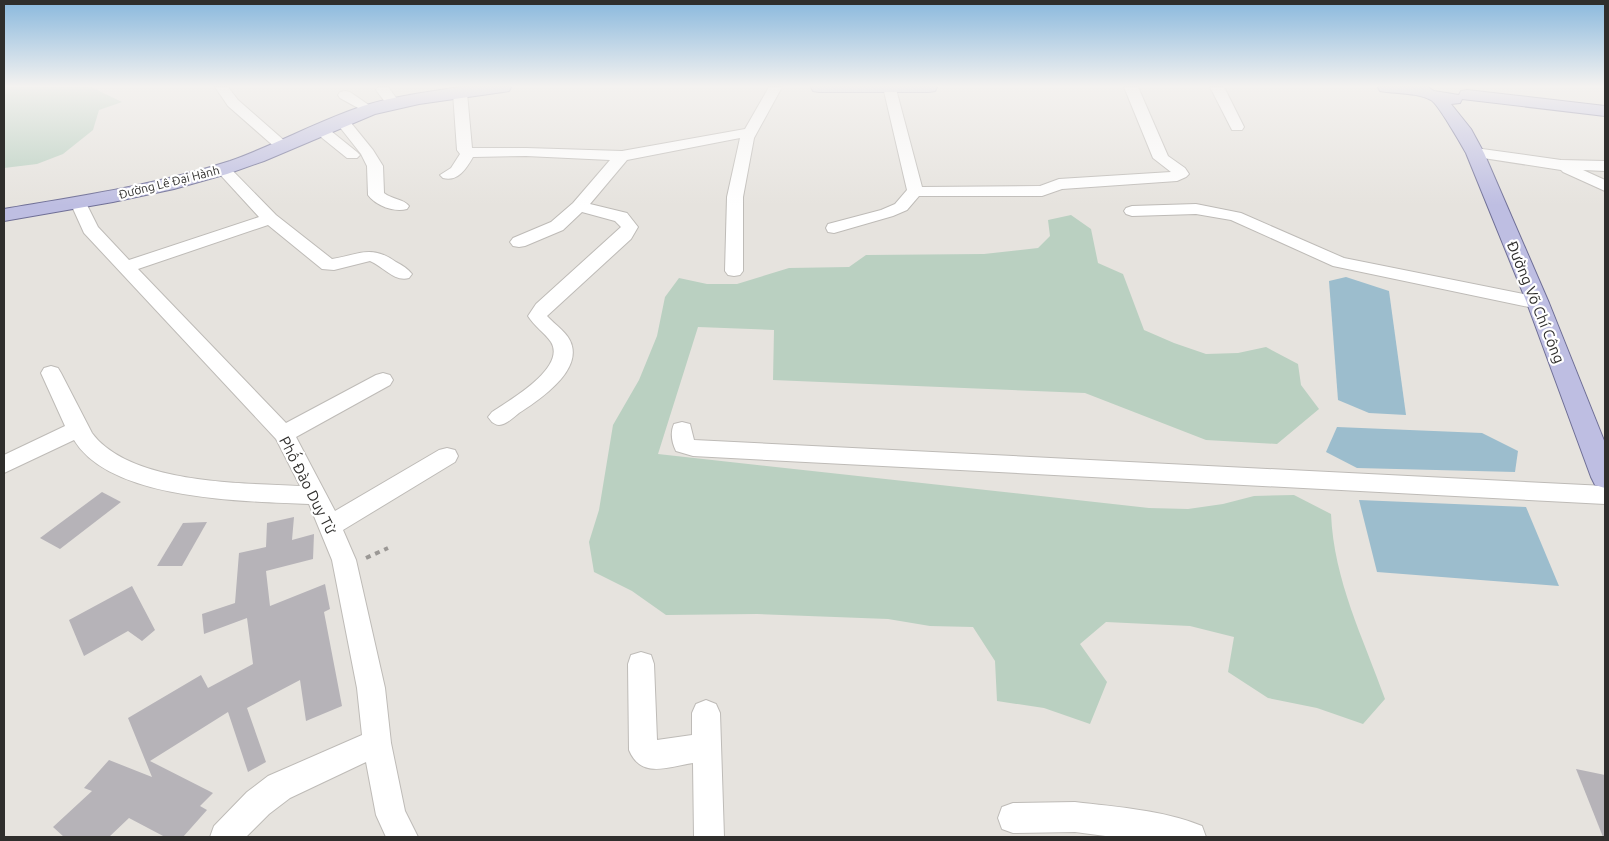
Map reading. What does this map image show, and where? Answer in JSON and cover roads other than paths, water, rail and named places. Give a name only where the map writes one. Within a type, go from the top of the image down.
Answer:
[{"type":"main road","name":"Đường Lê Đại Hành","points":[[4,214],[147,189],[223,169],[330,126]]},
{"type":"main road","name":"Đường Võ Chí Công","points":[[1459,126],[1475,153],[1538,303],[1605,477]]},
{"type":"street","points":[[259,126],[282,146]]},
{"type":"street","points":[[346,126],[368,153],[375,166],[376,195],[384,202],[401,206]]},
{"type":"street","points":[[462,126],[464,150],[468,153],[526,152],[622,156],[750,132]]},
{"type":"street","points":[[734,271],[735,196],[747,138],[753,126]]},
{"type":"street","points":[[898,126],[915,191]]},
{"type":"street","points":[[834,228],[887,213],[901,206],[915,191],[1042,191],[1059,184],[1177,176],[1181,174],[1180,171],[1161,158],[1147,126]]},
{"type":"street","points":[[321,130],[352,155]]},
{"type":"street","points":[[448,175],[456,171],[468,153]]},
{"type":"street","points":[[1475,153],[1561,166],[1605,166]]},
{"type":"street","points":[[519,242],[557,226],[579,206],[622,156]]},
{"type":"street","points":[[1561,166],[1605,186]]},
{"type":"street","points":[[223,169],[270,219],[328,265],[375,257],[403,274]]},
{"type":"street","name":"Phố Đào Duy Từ","points":[[78,202],[90,229],[284,434],[318,496],[344,560],[372,688],[377,743],[391,815],[402,837]]},
{"type":"street","points":[[499,417],[546,384],[558,370],[563,354],[561,344],[537,316],[543,308],[625,235],[630,227],[621,217],[579,206]]},
{"type":"street","points":[[1132,211],[1196,209],[1235,216],[1339,262],[1538,303]]},
{"type":"street","points":[[126,267],[270,219]]},
{"type":"street","points":[[51,373],[78,429],[90,447],[104,458],[130,472],[184,486],[318,496]]},
{"type":"street","points":[[284,434],[383,380]]},
{"type":"street","points":[[4,465],[78,429]]},
{"type":"street","points":[[682,430],[684,445],[693,448],[1605,495]]},
{"type":"street","points":[[330,526],[447,456]]},
{"type":"street","points":[[641,664],[643,750],[648,755],[707,747]]},
{"type":"street","points":[[706,713],[709,837]]},
{"type":"street","points":[[224,837],[258,803],[279,788],[377,743]]},
{"type":"street","points":[[1013,818],[1075,817],[1137,825],[1191,837]]},
{"type":"water","points":[[1346,277],[1389,291],[1406,415],[1369,413],[1338,400],[1329,281]]},
{"type":"water","points":[[1337,427],[1482,433],[1518,451],[1515,472],[1357,468],[1326,452]]},
{"type":"water","points":[[1359,500],[1526,507],[1559,586],[1377,572]]}]
